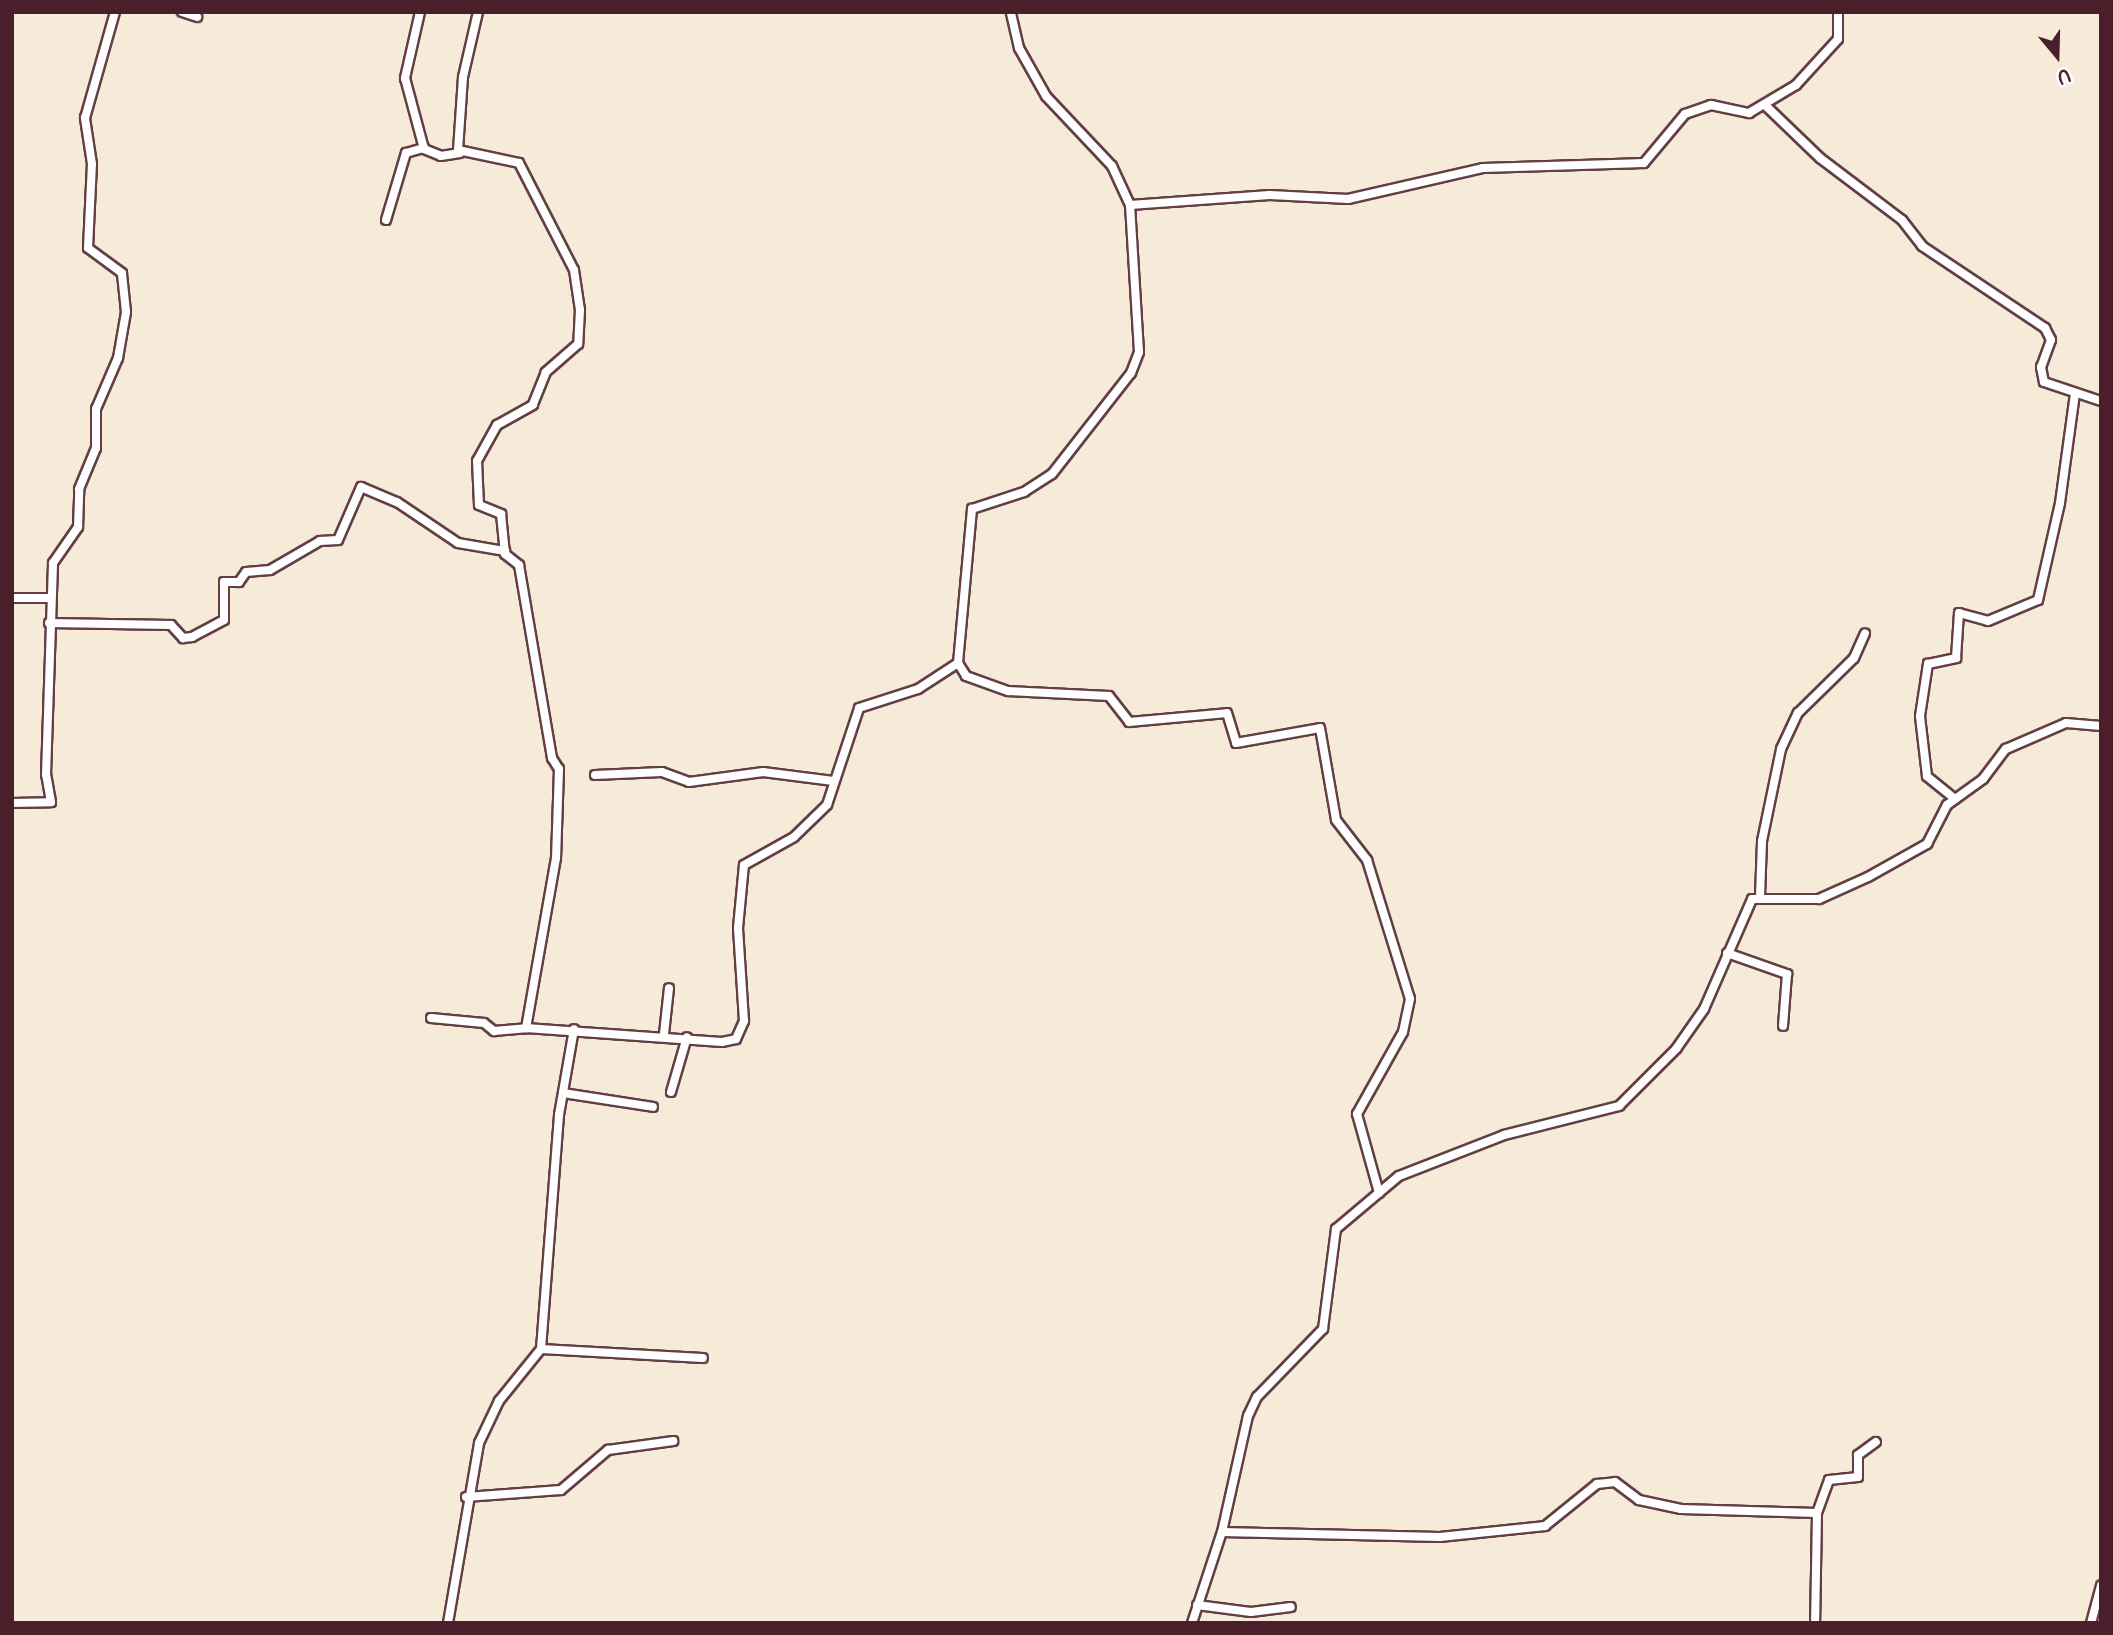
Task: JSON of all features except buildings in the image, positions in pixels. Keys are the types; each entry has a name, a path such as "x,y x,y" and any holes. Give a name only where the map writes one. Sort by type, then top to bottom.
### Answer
{"street":[{"path":"12,803 51,802 49,623 56,552 78,527 79,489 96,448 96,409 118,358 126,312 122,273 88,248 92,164 85,118 115,12"},
{"path":"182,12 197,17"},
{"path":"420,12 404,73 424,148"},
{"path":"460,153 463,77 478,12"},
{"path":"1012,12 1034,77 1112,166 1130,205 1140,337 1131,373 1052,474 1024,492 972,509 958,663 966,676 1008,691 1109,696 1129,722 1227,712 1236,743 1320,728 1336,820 1367,860 1410,999 1403,1032 1357,1114 1379,1192"},
{"path":"1130,205 1270,195 1348,200 1483,168 1578,161 1629,166 1650,160 1674,124 1700,107 1749,113 1766,106 1834,45 1838,12"},
{"path":"1766,106 1820,158 1902,220 1922,247 2045,328 2051,340 2040,375 2044,382 2101,401"},
{"path":"386,220 406,153 424,148 441,156 460,153 519,163 573,271 580,310 578,344 546,372 533,405 501,421 478,457 477,500 502,516 505,551"},
{"path":"1955,799 1927,776 1920,716 1928,664 1956,658 1959,613 1988,621 2038,600 2060,503 2075,393"},
{"path":"49,623 171,625 183,638 192,636 224,620 224,582 239,582 246,572 270,570 320,541 338,540 361,487 397,502 458,543 505,551 519,565 560,783 556,858 526,1028"},
{"path":"12,598 50,598"},
{"path":"1760,896 1762,841 1781,749 1798,713 1854,658 1865,633"},
{"path":"431,1018 484,1023 494,1031 526,1028 574,1029 664,1034 722,1042 741,1034 739,875 749,860 813,821 827,805 859,708 918,689 958,663"},
{"path":"1192,1623 1222,1532 1248,1416 1257,1396 1323,1329 1336,1229 1399,1177 1504,1135 1619,1106 1676,1049 1704,1009 1746,907 1760,896 1819,899 1868,877 1927,844 1955,799 1983,779 2006,749 2035,733 2066,723 2101,726"},
{"path":"595,775 662,772 689,782 763,772 833,781"},
{"path":"1727,953 1787,974 1783,1026"},
{"path":"664,1034 669,988"},
{"path":"448,1623 466,1497 487,1421 541,1349 563,1093 574,1029"},
{"path":"671,1092 687,1037"},
{"path":"563,1093 653,1107"},
{"path":"541,1349 702,1358"},
{"path":"466,1497 561,1490 608,1450 673,1441"},
{"path":"1815,1623 1817,1513 1829,1480 1858,1477 1858,1455 1876,1442"},
{"path":"1222,1532 1440,1537 1545,1526 1605,1482 1639,1500 1681,1509 1817,1513"},
{"path":"2091,1623 2101,1585"},
{"path":"1197,1605 1251,1612 1290,1607"}]}
